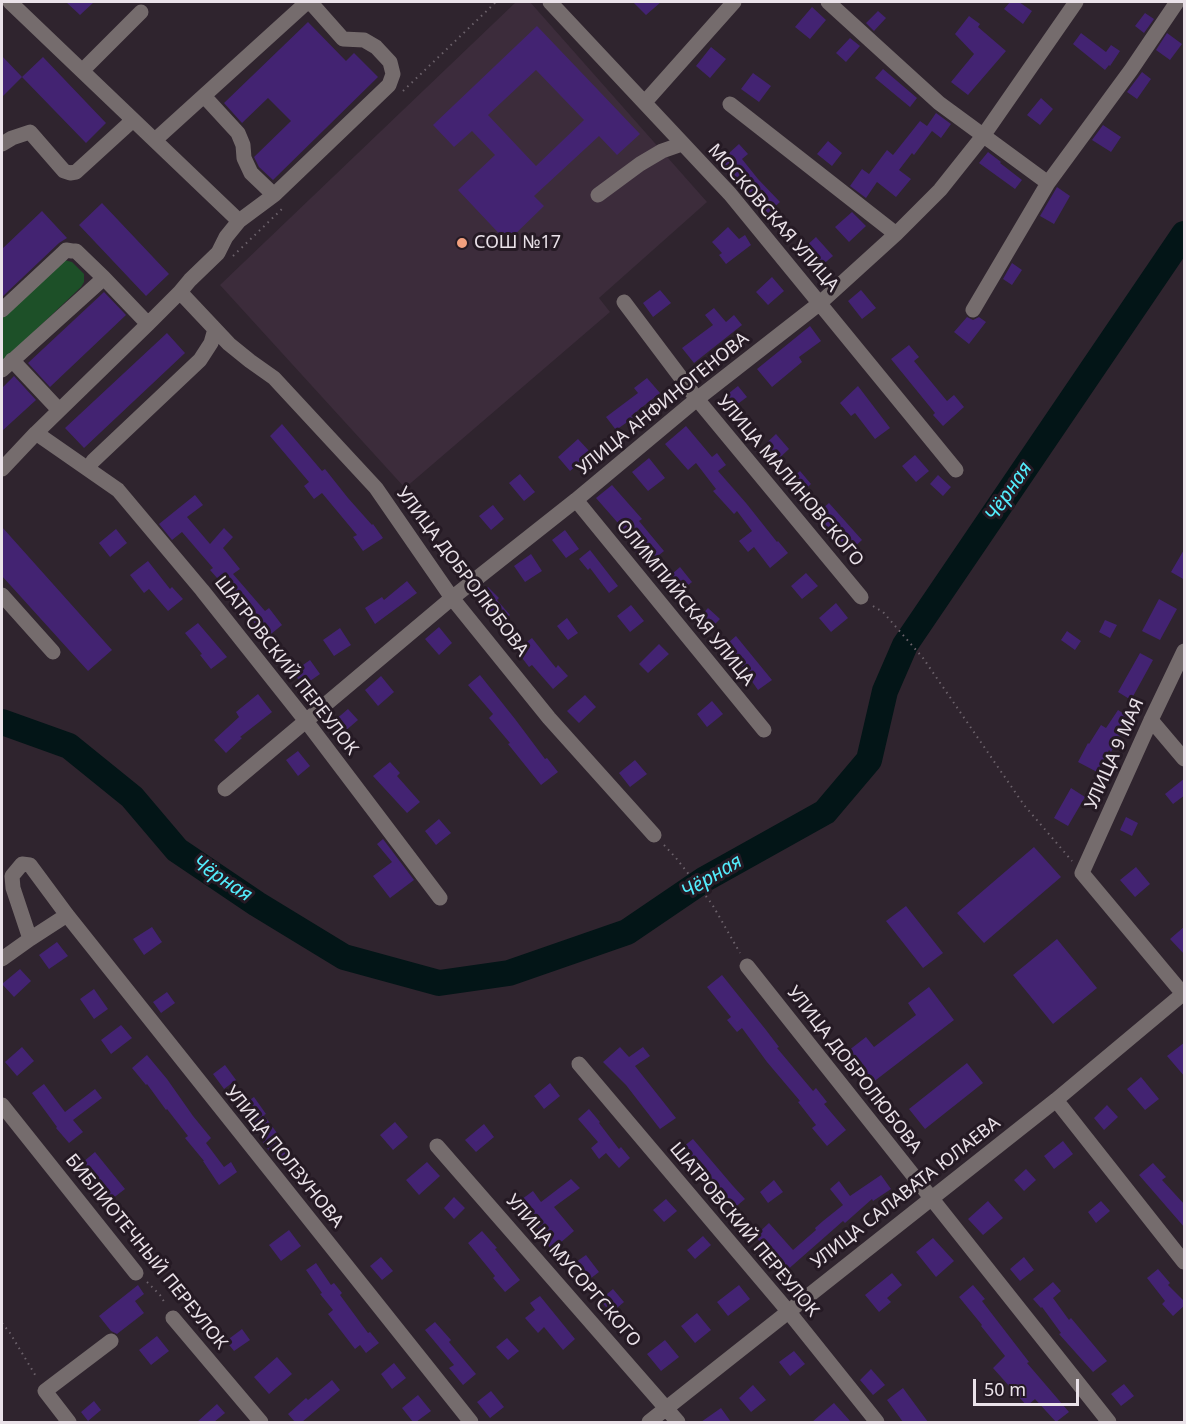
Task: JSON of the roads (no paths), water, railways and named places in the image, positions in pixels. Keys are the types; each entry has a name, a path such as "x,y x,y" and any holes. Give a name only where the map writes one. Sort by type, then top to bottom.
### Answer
{"street":[{"path":"10,2 239,221"},
{"name":"МОСКОВСКАЯ УЛИЦА","path":"550,2 730,194 956,470"},
{"path":"645,102 734,2"},
{"path":"828,2 939,103 1048,183"},
{"name":"УЛИЦА АНФИНОГЕНОВА","path":"225,789 452,598 576,500 697,399 820,303 896,234 940,190 983,136 1076,2"},
{"path":"973,310 1048,183 1131,70 1177,2"},
{"path":"2,469 218,253 226,237 239,221 274,195 389,85 393,74 390,62 376,47 364,40 343,39 312,4 305,4 155,140"},
{"path":"82,70 141,12"},
{"path":"204,96 238,134 243,145 244,158 251,173 274,195"},
{"path":"730,104 896,234"},
{"path":"2,144 30,132 64,171 76,172 134,120"},
{"path":"598,195 640,164 662,151 682,144"},
{"path":"2,310 66,250 76,251 148,324"},
{"path":"59,410 7,365 104,278"},
{"name":"УЛИЦА ДОБРОЛЮБОВА","path":"180,292 229,344 274,378 376,488 452,598 549,718 654,835"},
{"name":"УЛИЦА МАЛИНОВСКОГО","path":"624,302 697,399 861,597"},
{"path":"91,465 200,360 211,343 215,329"},
{"name":"ШАТРОВСКИЙ ПЕРЕУЛОК","path":"36,433 91,465 118,490 306,721 440,898"},
{"name":"ОЛИМПИЙСКАЯ УЛИЦА","path":"576,500 764,730"},
{"path":"4,600 53,652"},
{"name":"УЛИЦА 9 МАЯ","path":"1184,994 1082,873 1151,720 1185,651"},
{"path":"1151,720 1185,759"},
{"name":"УЛИЦА ПОЛЗУНОВА","path":"30,939 13,888 12,876 22,864 30,865 67,915 471,1422"},
{"path":"2,957 67,915"},
{"name":"УЛИЦА ДОБРОЛЮБОВА","path":"747,966 1109,1422"},
{"name":"УЛИЦА САЛАВАТА ЮЛАЕВА","path":"649,1422 1056,1100 1184,994"},
{"name":"ШАТРОВСКИЙ ПЕРЕУЛОК","path":"579,1064 788,1311 877,1422"},
{"path":"1056,1100 1185,1262"},
{"name":"БИБЛИОТЕЧНЫЙ ПЕРЕУЛОК","path":"2,1105 136,1274"},
{"name":"УЛИЦА МУСОРГСКОГО","path":"437,1146 678,1422"},
{"name":"БИБЛИОТЕЧНЫЙ ПЕРЕУЛОК","path":"173,1318 261,1422"},
{"path":"69,1422 45,1391 111,1341"}],"waterway":[{"name":"Чёрная","path":"2,722 69,746 132,797 177,850 257,904 344,957 439,983 509,973 627,932 705,879 825,812 869,760 885,691 905,645 1184,234"}],"place":[{"name":"СОШ №17","path":"462,243"}]}
